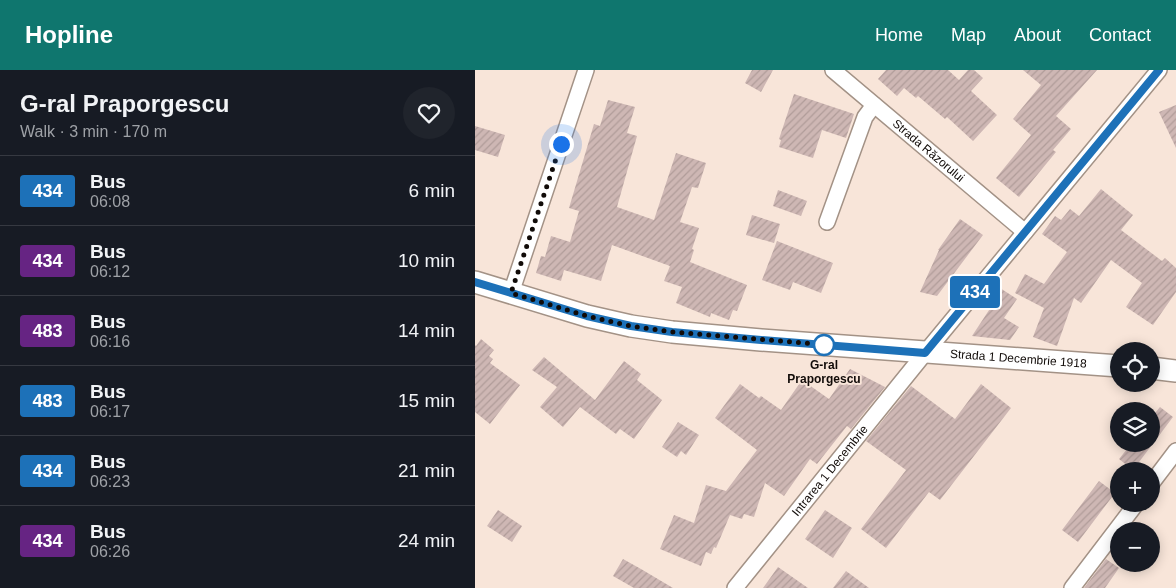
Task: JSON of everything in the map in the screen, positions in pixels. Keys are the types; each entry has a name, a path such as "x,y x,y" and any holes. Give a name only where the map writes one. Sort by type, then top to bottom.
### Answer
{"main road":[{"name":"Strada 1 Decembrie 1918","path":"475,282 587,316 656,330 925,353 1110,365"},
{"path":"1160,369 1176,371"}],"street":[{"path":"511,293 586,70"},
{"name":"Strada Răzorului","path":"833,70 1025,232"},
{"name":"Intrarea 1 Decembrie","path":"735,588 925,353 1159,70"},
{"path":"827,222 865,117 875,105"},
{"path":"1160,472 1176,451"},
{"path":"1072,588 1130,512"}],"building":[{"path":"752,70 773,70 761,92 745,83"},
{"path":"886,70 948,70 959,80 968,70 974,70 983,78 971,91 997,115 973,141 947,117 945,119 918,96 916,98 904,88 897,96 878,79"},
{"path":"1023,70 1097,70 1056,116 1071,129 1053,150 1056,152 1019,197 996,178 1031,135 1013,119 1041,85"},
{"path":"794,94 854,114 846,138 822,130 813,158 779,147 781,140 779,139"},
{"path":"608,100 635,107 627,133 637,136 617,207 654,220 676,153 706,163 698,188 692,187 680,222 699,228 690,262 747,285 737,311 733,310 729,320 711,313 710,317 676,303 682,287 664,281 670,266 612,245 601,281 564,270 561,281 536,273 541,256 545,257 551,236 570,242 579,211 569,208 594,124 600,126"},
{"path":"1176,105 1176,148 1159,112"},
{"path":"475,126 505,135 498,157 475,150"},
{"path":"1101,189 1133,215 1121,230 1162,261 1165,258 1176,268 1176,292 1153,325 1126,307 1142,283 1111,260 1081,303 1074,298 1057,346 1033,337 1044,308 1015,293 1025,274 1044,284 1067,252 1042,234 1055,216 1061,220 1070,209 1079,216"},
{"path":"778,190 807,201 801,216 773,206"},
{"path":"752,215 780,224 774,243 746,235"},
{"path":"960,219 983,235 937,296 920,292 938,250"},
{"path":"777,241 833,263 821,293 793,282 790,290 762,280"},
{"path":"1000,288 1017,299 1004,318 1019,327 1010,340 972,336 993,304 990,302"},
{"path":"481,339 494,350 489,356 493,359 490,363 520,385 490,424 475,412 475,345"},
{"path":"544,357 595,400 624,361 641,374 637,380 662,400 634,439 620,429 616,434 580,407 563,427 540,407 557,387 532,370"},
{"path":"850,369 885,387 851,429 847,426 817,464 810,459 784,496 765,483 754,517 744,514 742,519 730,515 716,548 714,547 711,554 706,552 701,566 660,549 674,515 694,523 706,485 726,491 757,450 715,418 740,384 759,398 761,396 781,410 802,380 829,399"},
{"path":"981,384 1011,408 940,500 929,492 886,548 861,529 906,470 866,441 911,386 955,419"},
{"path":"1160,407 1173,417 1160,434"},
{"path":"678,422 699,435 686,455 681,451 677,457 662,447"},
{"path":"1125,452 1147,452 1139,462 1123,462 1119,459"},
{"path":"1099,481 1110,489 1110,500 1078,542 1062,530"},
{"path":"498,510 522,526 512,542 487,526"},
{"path":"825,510 852,528 833,558 805,539"},
{"path":"623,559 673,588 634,588 613,576"},
{"path":"1106,559 1110,562 1110,572 1116,572 1105,588 1084,588"},
{"path":"778,567 808,588 763,588"},
{"path":"846,571 869,588 833,588"}],"bus line":[{"name":"434","path":"475,282 587,316 631,326 672,332 925,353 1159,70"}],"place":[{"name":"G-ral Praporgescu","path":"824,345"}],"route":[{"path":"561,144 511,293 587,316 631,326 672,332 827,345 824,345"}]}
